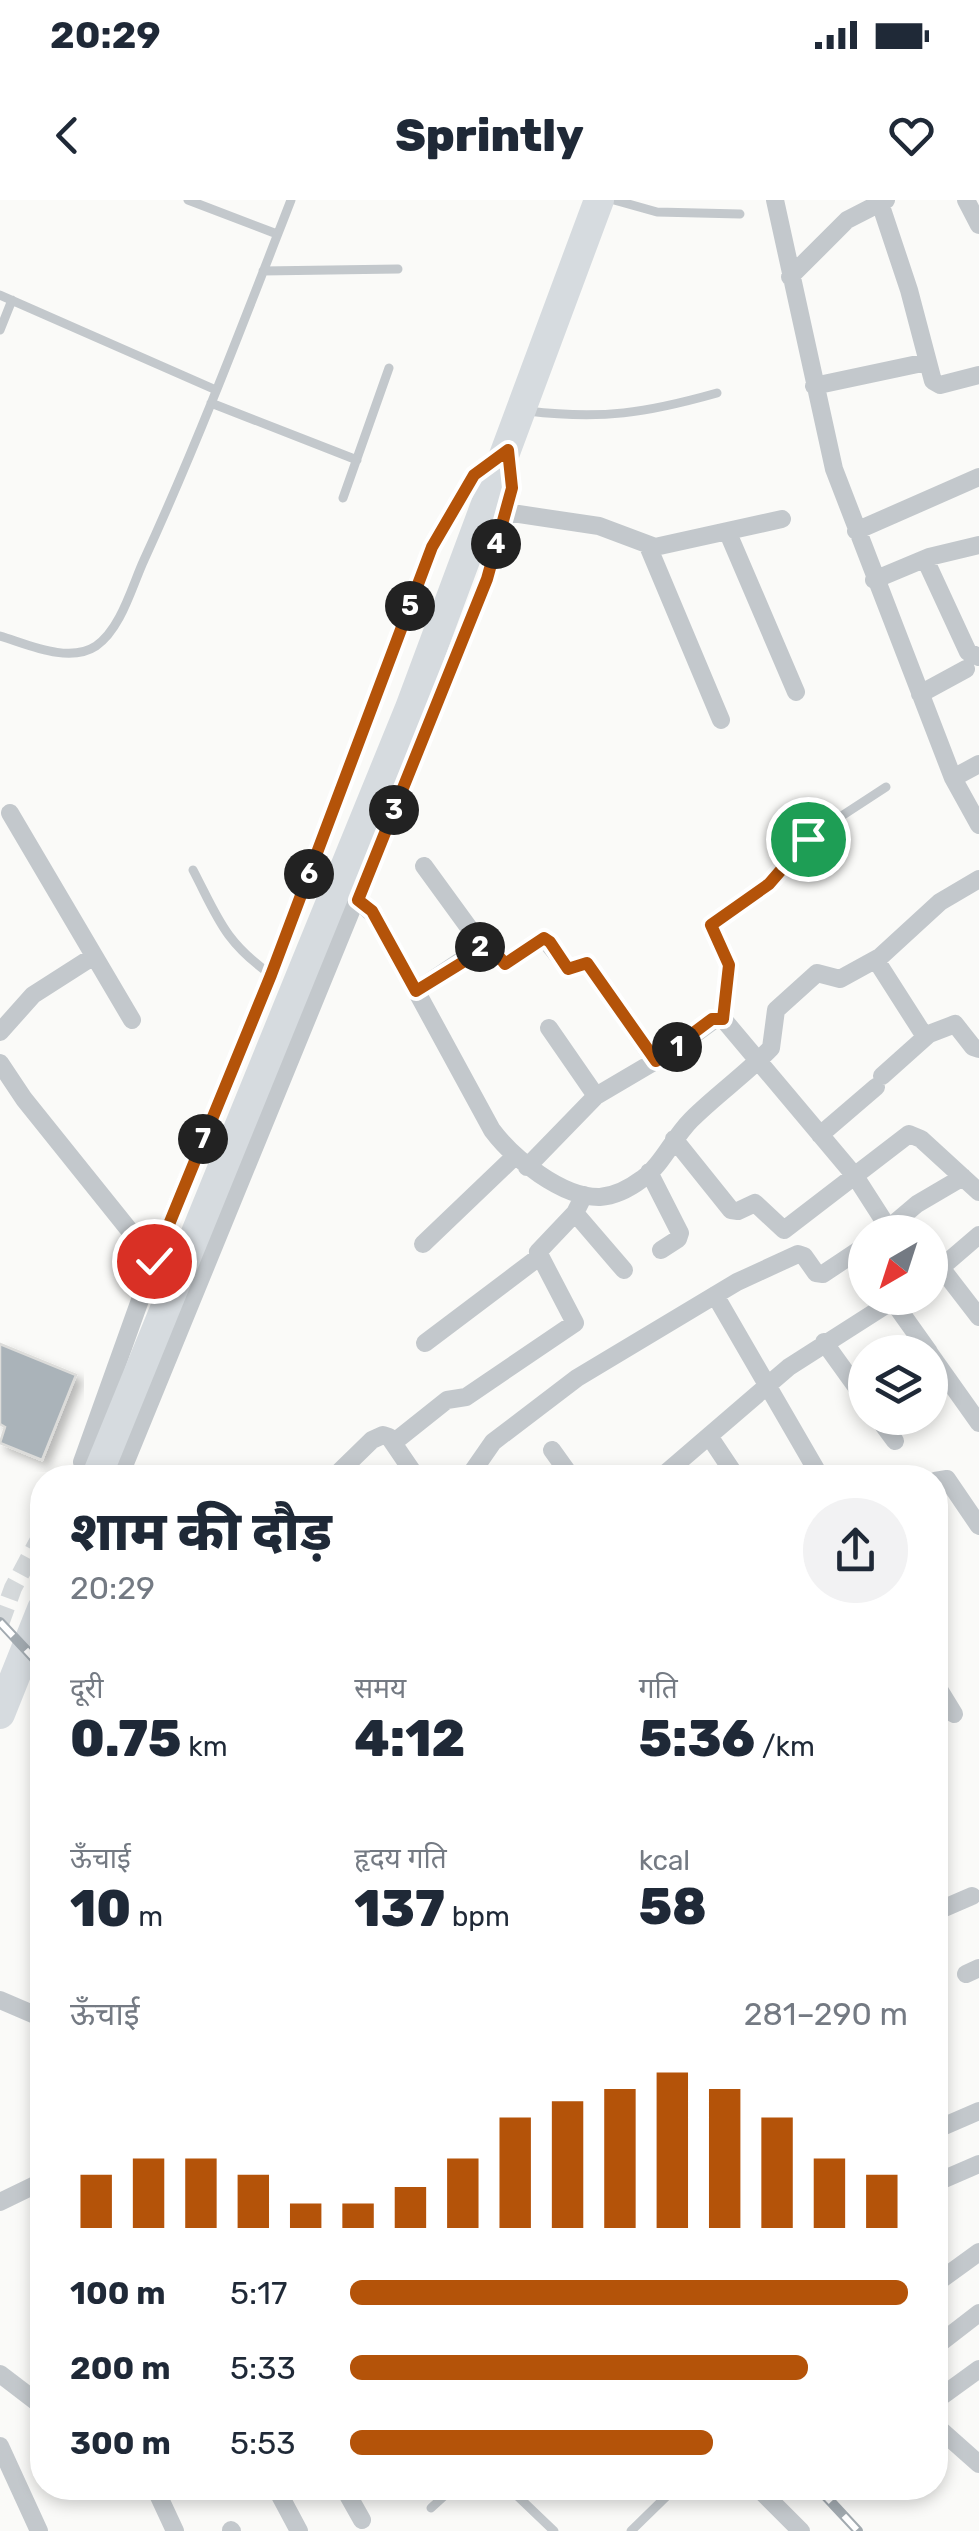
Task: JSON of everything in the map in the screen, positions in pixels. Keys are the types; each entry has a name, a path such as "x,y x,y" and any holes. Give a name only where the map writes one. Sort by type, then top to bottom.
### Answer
{"highway":[{"path":"91,1465 309,960 410,708 598,200"},
{"path":"0,1714 30,1639"}],"street":[{"path":"966,200 979,225"},
{"path":"778,202 790,277 830,458 953,778 979,825"},
{"path":"790,277 847,220 883,202 932,381 940,386 979,375"},
{"path":"814,386 926,362"},
{"path":"124,1465 487,579 512,488 508,450"},
{"path":"91,1465 154,1261 271,975 432,547 474,475 508,450"},
{"path":"856,531 979,477"},
{"path":"504,512 600,526 648,546 782,519"},
{"path":"728,532 796,692"},
{"path":"874,580 979,544"},
{"path":"648,546 721,720"},
{"path":"920,694 972,663 926,559"},
{"path":"953,778 979,764"},
{"path":"10,813 132,1020"},
{"path":"424,866 480,946 492,948 505,964 544,938 568,969 587,963 656,1061"},
{"path":"358,900 372,911 492,1130 521,1162 584,1195 612,1196 649,1172 694,1117 758,1061 774,1043 776,1010 804,984 820,972 840,979 876,960 940,902 979,879"},
{"path":"416,991 476,954 480,946"},
{"path":"0,1032 40,990 94,956"},
{"path":"876,960 922,1032 929,1034"},
{"path":"422,1244 596,1096 656,1061 712,1019 723,1019 855,1176 878,1215"},
{"path":"820,1135 929,1034 955,1024 973,1047 979,1048"},
{"path":"549,1028 596,1096"},
{"path":"0,1062 24,1099 154,1261"},
{"path":"674,1139 731,1210 756,1203 784,1230 909,1134 921,1138 979,1192"},
{"path":"649,1172 680,1233 678,1239 661,1250"},
{"path":"905,1215 963,1178"},
{"path":"393,1443 447,1400 466,1396 576,1323 539,1257 540,1248 575,1213 584,1195"},
{"path":"575,1213 624,1270"},
{"path":"948,1262 979,1235"},
{"path":"477,1465 493,1442 577,1378 715,1295 798,1254 816,1273 824,1274 848,1258"},
{"path":"425,1343 539,1257"},
{"path":"948,1286 979,1318"},
{"path":"715,1295 813,1465"},
{"path":"675,1465 767,1386 824,1342 868,1315"},
{"path":"824,1342 848,1375"},
{"path":"948,1379 979,1423"},
{"path":"347,1465 378,1435 389,1437 408,1465"},
{"path":"891,1435 895,1441"},
{"path":"709,1436 728,1465"},
{"path":"552,1450 563,1465"},
{"path":"948,1481 979,1526"},
{"path":"948,1704 954,1714"},
{"path":"948,1906 972,1896"},
{"path":"0,2000 30,2013"},
{"path":"948,2124 979,2111"},
{"path":"948,2177 979,2164"},
{"path":"0,2202 30,2187"},
{"path":"948,2275 979,2252"},
{"path":"948,2337 979,2313"},
{"path":"948,2392 979,2369"},
{"path":"0,2374 30,2397"},
{"path":"948,2437 979,2464"},
{"path":"0,2446 39,2531"},
{"path":"160,2500 175,2531"},
{"path":"282,2500 299,2531"},
{"path":"351,2500 362,2520"},
{"path":"770,2500 800,2531"}],"lane":[{"path":"188,200 278,234"},
{"path":"0,636 52,652 73,652 95,646 114,625 178,486 291,200"},
{"path":"614,200 657,212 740,214"},
{"path":"263,270 398,269"},
{"path":"0,295 216,390"},
{"path":"0,330 12,300"},
{"path":"343,498 389,368"},
{"path":"522,411 609,417 717,393"},
{"path":"212,402 357,460"},
{"path":"723,1019 729,965 711,925 769,884 814,834 886,787"},
{"path":"193,870 228,938 240,953 271,975"},
{"path":"431,2508 440,2500"},
{"path":"522,2500 554,2531"},
{"path":"630,2531 663,2500"}],"building":[{"path":"0,1344 76,1375 42,1460 0,1443 5,1427 0,1424"}],"tunnel":[{"path":"0,1624 30,1556"}],"railway":[{"path":"0,1622 30,1654"},
{"path":"829,2500 858,2531"}],"route":[{"path":"154,1261 271,975 432,547 474,475 508,450 512,488 487,579 358,900 372,911 416,991 476,954 480,946 492,948 505,964 544,938 568,969 583,962 592,968 656,1061 712,1019 723,1019 729,965 711,925 769,884 808,839"}]}
